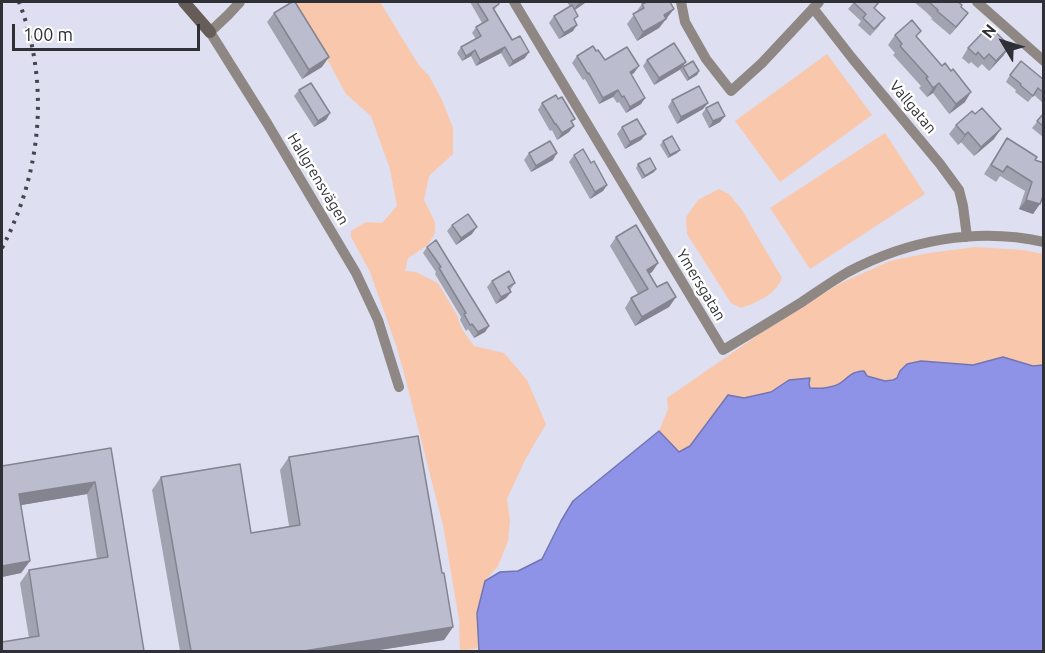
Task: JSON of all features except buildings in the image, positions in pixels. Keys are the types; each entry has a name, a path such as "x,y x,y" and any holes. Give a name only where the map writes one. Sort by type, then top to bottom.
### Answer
{"street":[{"name":"Hallgrensvägen","path":"184,2 210,32 356,273 378,320 399,387"},
{"path":"210,32 240,2"},
{"name":"Ymersgatan","path":"514,2 723,350 848,272 925,242 968,237"},
{"path":"681,2 685,22 706,59 731,91 762,63 816,5"},
{"path":"977,2 1044,61"},
{"name":"Vallgatan","path":"816,5 852,58 959,190 968,237"},
{"path":"968,237 993,236 1044,242"}],"shaded area":[{"path":"293,2 380,2 418,64 429,76 453,128 453,154 429,176 424,200 435,222 435,233 428,245 408,258 405,271 416,272 438,283 474,346 504,353 527,380 546,424 525,460 507,499 510,521 508,541 498,566 485,581 477,613 479,648 460,651 459,620 443,525 405,377 370,272 351,237 351,231 366,222 382,223 397,206 390,169 371,116 346,94"},
{"path":"827,54 872,115 780,182 735,121"},
{"path":"885,133 925,194 810,269 770,208"},
{"path":"719,189 729,194 742,210 782,278 770,293 741,308 731,303 687,234 686,217 698,200"},
{"path":"975,247 1023,250 1043,254 1043,365 1033,366 1003,357 973,365 921,361 900,371 892,380 886,381 856,372 833,387 810,388 810,378 789,380 771,392 744,398 728,395 690,446 679,452 659,431 668,409 667,398 781,319 839,284 890,261"}],"water":[{"path":"1003,357 1033,366 1043,365 1043,651 479,651 477,613 485,581 500,572 518,571 542,559 573,501 659,431 679,452 690,446 728,395 744,398 771,392 789,380 810,378 810,388 827,388 840,383 854,373 864,371 867,376 885,381 893,380 907,364 921,361 973,365"}],"railway":[{"path":"2,248 26,189 37,127 38,95 35,63 29,32 19,2"}]}
